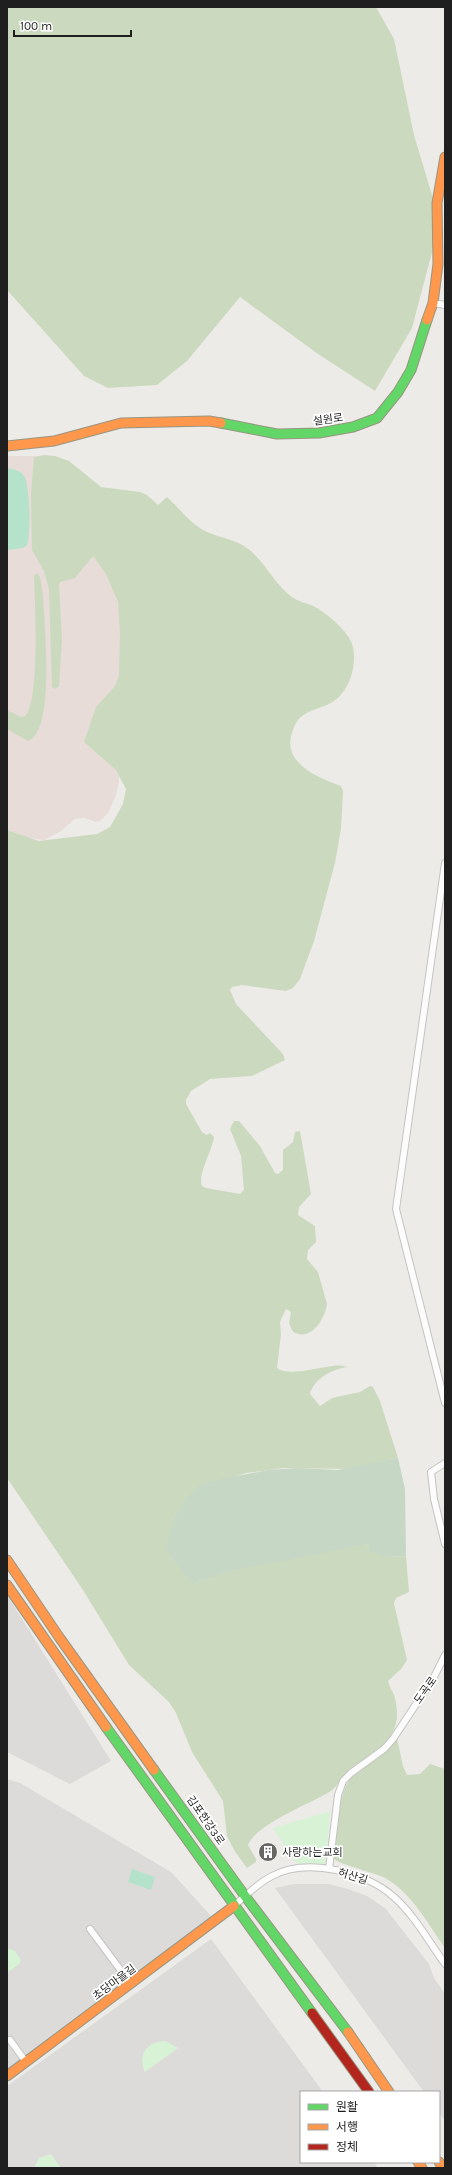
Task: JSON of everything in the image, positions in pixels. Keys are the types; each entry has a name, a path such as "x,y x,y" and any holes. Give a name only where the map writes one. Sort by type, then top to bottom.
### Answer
{"street":[{"name":"설원로","path":"7,446 54,441 120,423 209,421 277,434 319,433 353,427 377,418 398,392 411,370 433,303 438,264 437,203 445,157"},
{"path":"433,303 445,305"},
{"path":"445,863 396,1209 445,1403"},
{"path":"445,1463 431,1472 434,1499 445,1544"},
{"name":"김포한강3로","path":"7,1560 59,1636 245,1896 341,2022 388,2091"},
{"path":"7,1585 234,1906 368,2091"},
{"name":"도곡로","path":"329,1869 340,1787 347,1776 389,1744 434,1677 445,1655"},
{"name":"허산길","path":"234,1906 266,1879 279,1873 299,1869 329,1869 370,1881 391,1895 408,1912 445,1964"},
{"name":"초당마을길","path":"7,2076 234,1906"},
{"path":"90,1929 131,1984"},
{"path":"10,2040 26,2062"}],"shaded area":[{"path":"7,456 55,456 61,492 115,590 120,614 120,738 119,781 116,795 108,813 100,821 95,822 85,818 75,819 61,831 44,840 29,838 7,830"},
{"path":"7,1595 111,1761 70,1784 7,1752"},
{"path":"7,1779 20,1783 171,1872 212,1917 7,2078"},
{"path":"295,1884 328,1884 367,1896 385,1908 429,1964 434,1978 445,1994 445,2121 440,2114 440,2091 423,2091 275,1888"},
{"path":"211,1939 322,2091 300,2091 300,2163 375,2163 378,2168 7,2168 7,2086"}],"green space":[{"path":"7,7 376,7 394,39 414,135 440,222 412,328 375,391 318,354 240,297 187,361 157,385 108,388 84,376 7,290"},
{"path":"44,455 55,456 69,461 101,487 140,492 147,495 158,505 167,497 200,528 247,548 259,559 280,586 292,597 317,608 330,617 347,635 353,647 353,671 343,693 331,703 304,715 299,719 296,722 292,733 290,744 292,753 304,768 322,779 341,786 343,791 341,829 335,863 314,941 300,979 293,988 286,991 242,985 232,987 230,990 236,1004 283,1054 285,1060 252,1076 210,1079 191,1091 186,1100 186,1104 202,1132 206,1135 210,1133 214,1137 203,1169 201,1181 202,1186 206,1188 240,1194 244,1190 241,1156 230,1129 234,1121 239,1121 260,1146 275,1173 278,1174 283,1170 283,1150 293,1142 295,1132 300,1131 311,1194 299,1207 298,1215 315,1226 316,1242 308,1250 307,1259 318,1272 327,1304 326,1310 320,1322 306,1334 293,1332 289,1323 291,1312 286,1309 280,1322 281,1334 277,1368 282,1371 296,1372 335,1366 348,1367 325,1375 312,1388 310,1394 320,1406 332,1398 360,1392 370,1386 373,1387 380,1401 398,1458 348,1469 284,1468 246,1473 195,1490 174,1518 171,1557 194,1584 212,1576 238,1569 356,1545 369,1544 387,1557 406,1556 409,1592 396,1598 394,1603 407,1660 401,1669 388,1681 394,1695 397,1709 393,1731 388,1739 381,1747 351,1768 331,1791 273,1822 253,1837 248,1845 256,1859 256,1862 247,1868 234,1850 227,1836 223,1801 192,1752 176,1713 169,1702 129,1665 81,1587 7,1478 7,830 39,841 97,834 110,827 123,804 126,789 116,770 84,742 96,707 115,686 119,676 120,633 118,602 106,574 93,556 75,578 60,582 59,585 62,640 59,686 55,689 52,687 49,589 44,571 32,550 31,494 34,457"},
{"path":"7,468 14,469 24,476 28,489 29,521 27,545 23,548 7,550"},
{"path":"37,573 40,577 43,595 46,650 45,697 42,718 37,733 28,741 7,729 7,710 21,717 25,716 30,707 35,672 36,627 34,576"},
{"path":"398,1458 405,1489 406,1556 387,1557 369,1551 369,1544 234,1571 192,1584 167,1550 167,1542 174,1518 186,1499 200,1485 207,1482 268,1470 298,1468 338,1470"},
{"path":"397,1738 403,1766 407,1775 420,1774 430,1764 445,1769 445,1948 419,1910 395,1884 385,1878 343,1864 334,1859 340,1805 346,1785 351,1778 387,1750"},
{"path":"330,1811 326,1862 323,1865 298,1865 273,1828"},
{"path":"132,1869 155,1877 151,1890 128,1882"},
{"path":"7,1948 15,1951 21,1960 19,1964 7,1973"},
{"path":"165,2041 178,2048 145,2072 142,2060 145,2050 153,2044"},
{"path":"51,2154 61,2168 34,2168 39,2158"}],"traffic: fast":[{"path":"221,423 277,434 319,433 353,427 377,418 398,392 411,370 427,320"},
{"path":"106,1727 312,2013"},
{"path":"154,1770 245,1896 348,2032"}],"traffic: slow":[{"path":"427,320 433,303 438,264 437,203 445,157"},
{"path":"7,446 54,441 121,423 209,421 221,423"},
{"path":"7,1560 59,1637 154,1770"},
{"path":"7,1585 106,1727"},
{"path":"7,2076 234,1906"},
{"path":"348,2032 388,2091"},
{"path":"419,2163 422,2168"},
{"path":"440,2163 443,2168"}],"traffic: jam":[{"path":"312,2013 368,2091"}],"place":[{"name":"사랑하는교회","path":"268,1852"}]}
